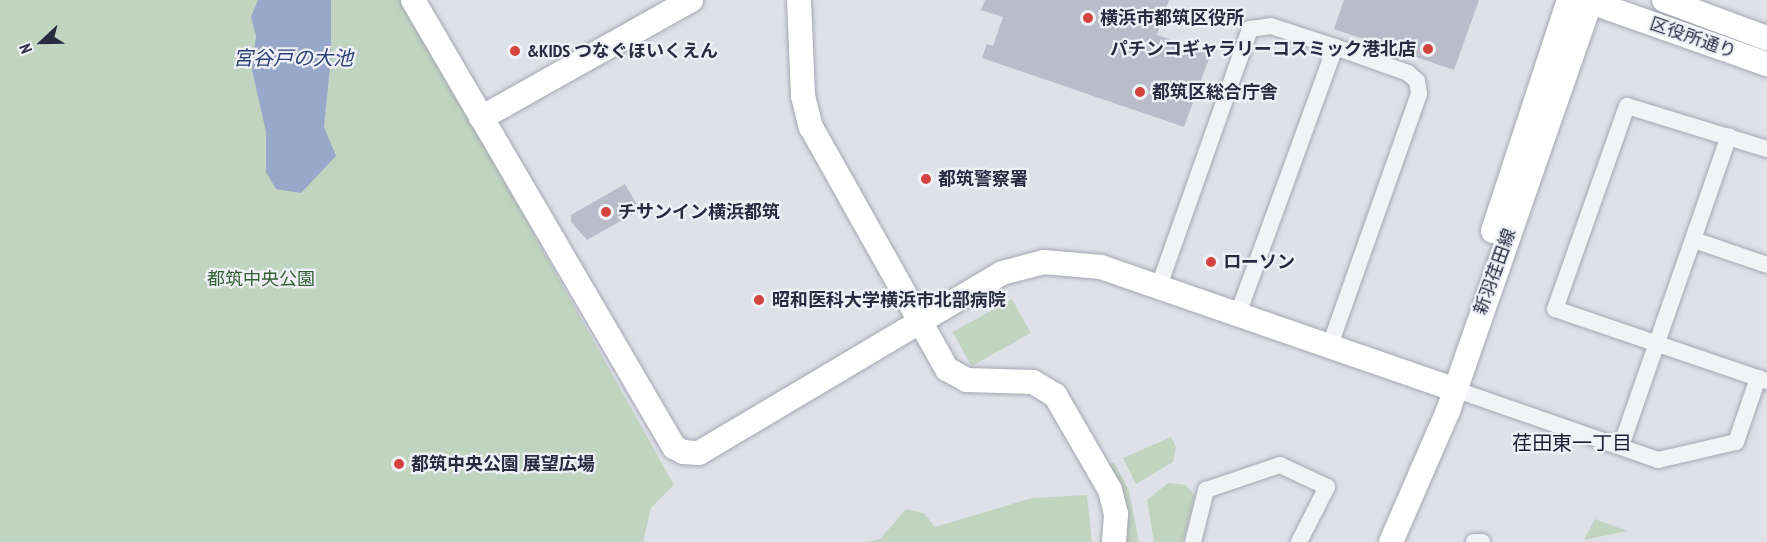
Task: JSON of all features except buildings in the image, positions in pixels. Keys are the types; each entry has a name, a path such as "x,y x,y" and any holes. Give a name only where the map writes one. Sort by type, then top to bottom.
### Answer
{"street":[{"path":"412,0 674,447 683,452 699,453 919,320 1002,273 1029,263 1088,263 1658,460 1736,442 1762,380 1555,309 1627,106 1767,149"},
{"path":"481,118 691,0"},
{"path":"799,0 803,96 811,127 947,369 960,378 1033,382 1055,395 1110,490 1116,514 1114,542"},
{"name":"区役所通り","path":"1584,0 1767,64"},
{"name":"新羽荏田線","path":"1391,542 1584,0"},
{"name":"区役所通り","path":"1664,0 1767,38"},
{"path":"1159,286 1250,30 1271,26 1335,47 1408,73 1417,81 1419,94 1330,346"},
{"path":"1238,314 1335,47"},
{"path":"1622,446 1728,136"},
{"path":"1694,240 1767,265"},
{"name":"新羽荏田線","path":"1376,542 1448,387"},
{"path":"1193,542 1206,490 1280,465 1326,487 1299,542"},
{"path":"1474,542 1482,542"}],"green space":[{"name":"都筑中央公園","path":"0,0 404,0 414,27 434,55 674,485 651,508 643,542 0,542"},
{"path":"1012,299 1031,333 971,366 953,332"},
{"path":"1171,437 1176,447 1173,462 1136,484 1123,458"},
{"path":"1114,462 1129,491 1139,542 1120,542 1107,466"},
{"path":"1168,483 1186,485 1195,496 1183,542 1154,542 1147,500"},
{"path":"1087,495 1092,542 866,542 880,539 906,509 924,513 935,527 1032,498"},
{"path":"1595,519 1627,531 1584,540"}],"water":[{"name":"宮谷戸の大池","path":"258,0 331,0 331,57 324,127 336,156 301,193 276,189 266,172 266,132 252,70 256,36 251,17"}],"place":[{"name":"横浜市都筑区役所","path":"1088,18"},
{"name":"パチンコギャラリーコスミック港北店","path":"1428,49"},
{"name":"&KIDS つなぐほいくえん","path":"515,51"},
{"name":"都筑区総合庁舎","path":"1140,92"},
{"name":"都筑警察署","path":"926,179"},
{"name":"チサンイン横浜都筑","path":"606,212"},
{"name":"ローソン","path":"1211,262"},
{"name":"昭和医科大学横浜市北部病院","path":"759,300"},
{"name":"都筑中央公園 展望広場","path":"399,464"}],"district":[{"name":"荏田東一丁目","path":"1572,443"}]}
